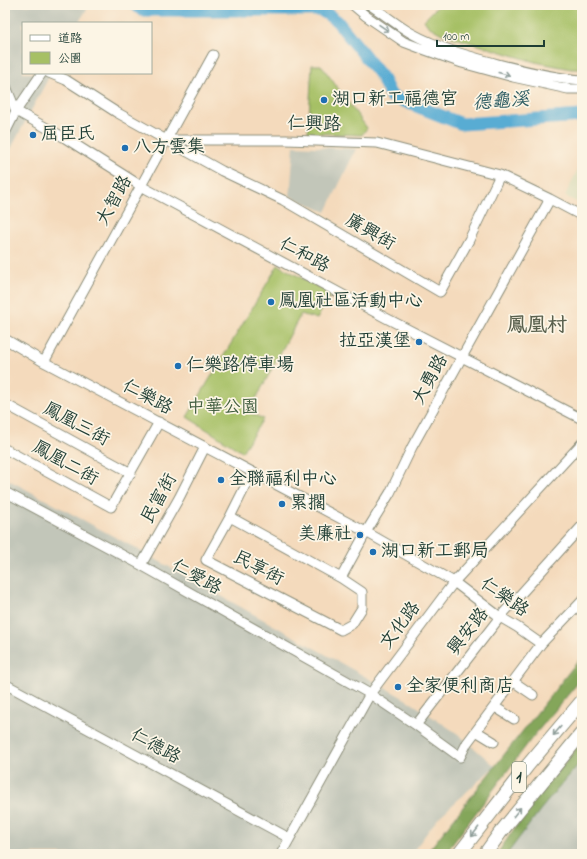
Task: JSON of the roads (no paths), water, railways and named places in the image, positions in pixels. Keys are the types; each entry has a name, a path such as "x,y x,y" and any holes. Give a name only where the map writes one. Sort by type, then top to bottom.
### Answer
{"highway":[{"name":"1","path":"459,854 528,765 582,702"},
{"name":"1","path":"485,854 500,833 582,733"}],"street":[{"path":"353,5 366,16 404,42 420,48 462,63 513,77 568,89 582,89"},
{"path":"370,5 410,32 441,46 517,69 564,79 582,80"},
{"name":"大智路","path":"44,362 213,55"},
{"path":"5,133 16,111 41,74"},
{"name":"仁興路","path":"52,74 66,80 116,112 167,140 377,143 500,175 582,216"},
{"path":"5,84 16,111"},
{"name":"仁和路","path":"16,111 65,138 141,186 386,318 582,419"},
{"name":"廣興街","path":"167,140 222,171 283,200 440,292 469,240 500,175"},
{"name":"大勇路","path":"341,578 366,532 390,493 412,447 550,199"},
{"name":"仁樂路","path":"5,339 44,362 366,532 454,582 500,617 541,644"},
{"name":"鳳凰三街","path":"5,404 131,473"},
{"path":"131,473 159,422"},
{"name":"文化路","path":"281,854 370,694 454,582 582,443"},
{"name":"民富街","path":"141,565 179,498 205,447"},
{"name":"鳳凰二街","path":"5,449 110,507 131,473"},
{"name":"民享街","path":"252,473 206,560 341,630 352,624 362,608 362,592 341,578"},
{"name":"仁愛路","path":"5,492 141,565 370,694 460,757 467,743 476,731"},
{"path":"230,517 341,578"},
{"name":"興安路","path":"416,725 500,617 582,526"},
{"path":"494,742 476,731 541,644 582,601"},
{"path":"514,682 533,695"},
{"name":"仁德路","path":"5,684 289,838"},
{"path":"495,707 514,719"}],"waterway":[{"name":"德龜溪","path":"136,5 142,10 321,10 337,21 381,76 391,96 462,124 582,116"}],"place":[{"name":"湖口新工福德宮","path":"324,100"},
{"name":"屈臣氏","path":"33,135"},
{"name":"八方雲集","path":"125,148"},
{"name":"鳳凰社區活動中心","path":"271,302"},
{"name":"拉亞漢堡","path":"419,342"},
{"name":"仁樂路停車場","path":"178,366"},
{"name":"全聯福利中心","path":"221,480"},
{"name":"累擱","path":"282,504"},
{"name":"美廉社","path":"360,535"},
{"name":"湖口新工郵局","path":"373,552"},
{"name":"全家便利商店","path":"398,687"}],"district":[{"name":"鳳凰村","path":"537,326"}],"park label":[{"name":"中華公園","path":"223,408"}]}
